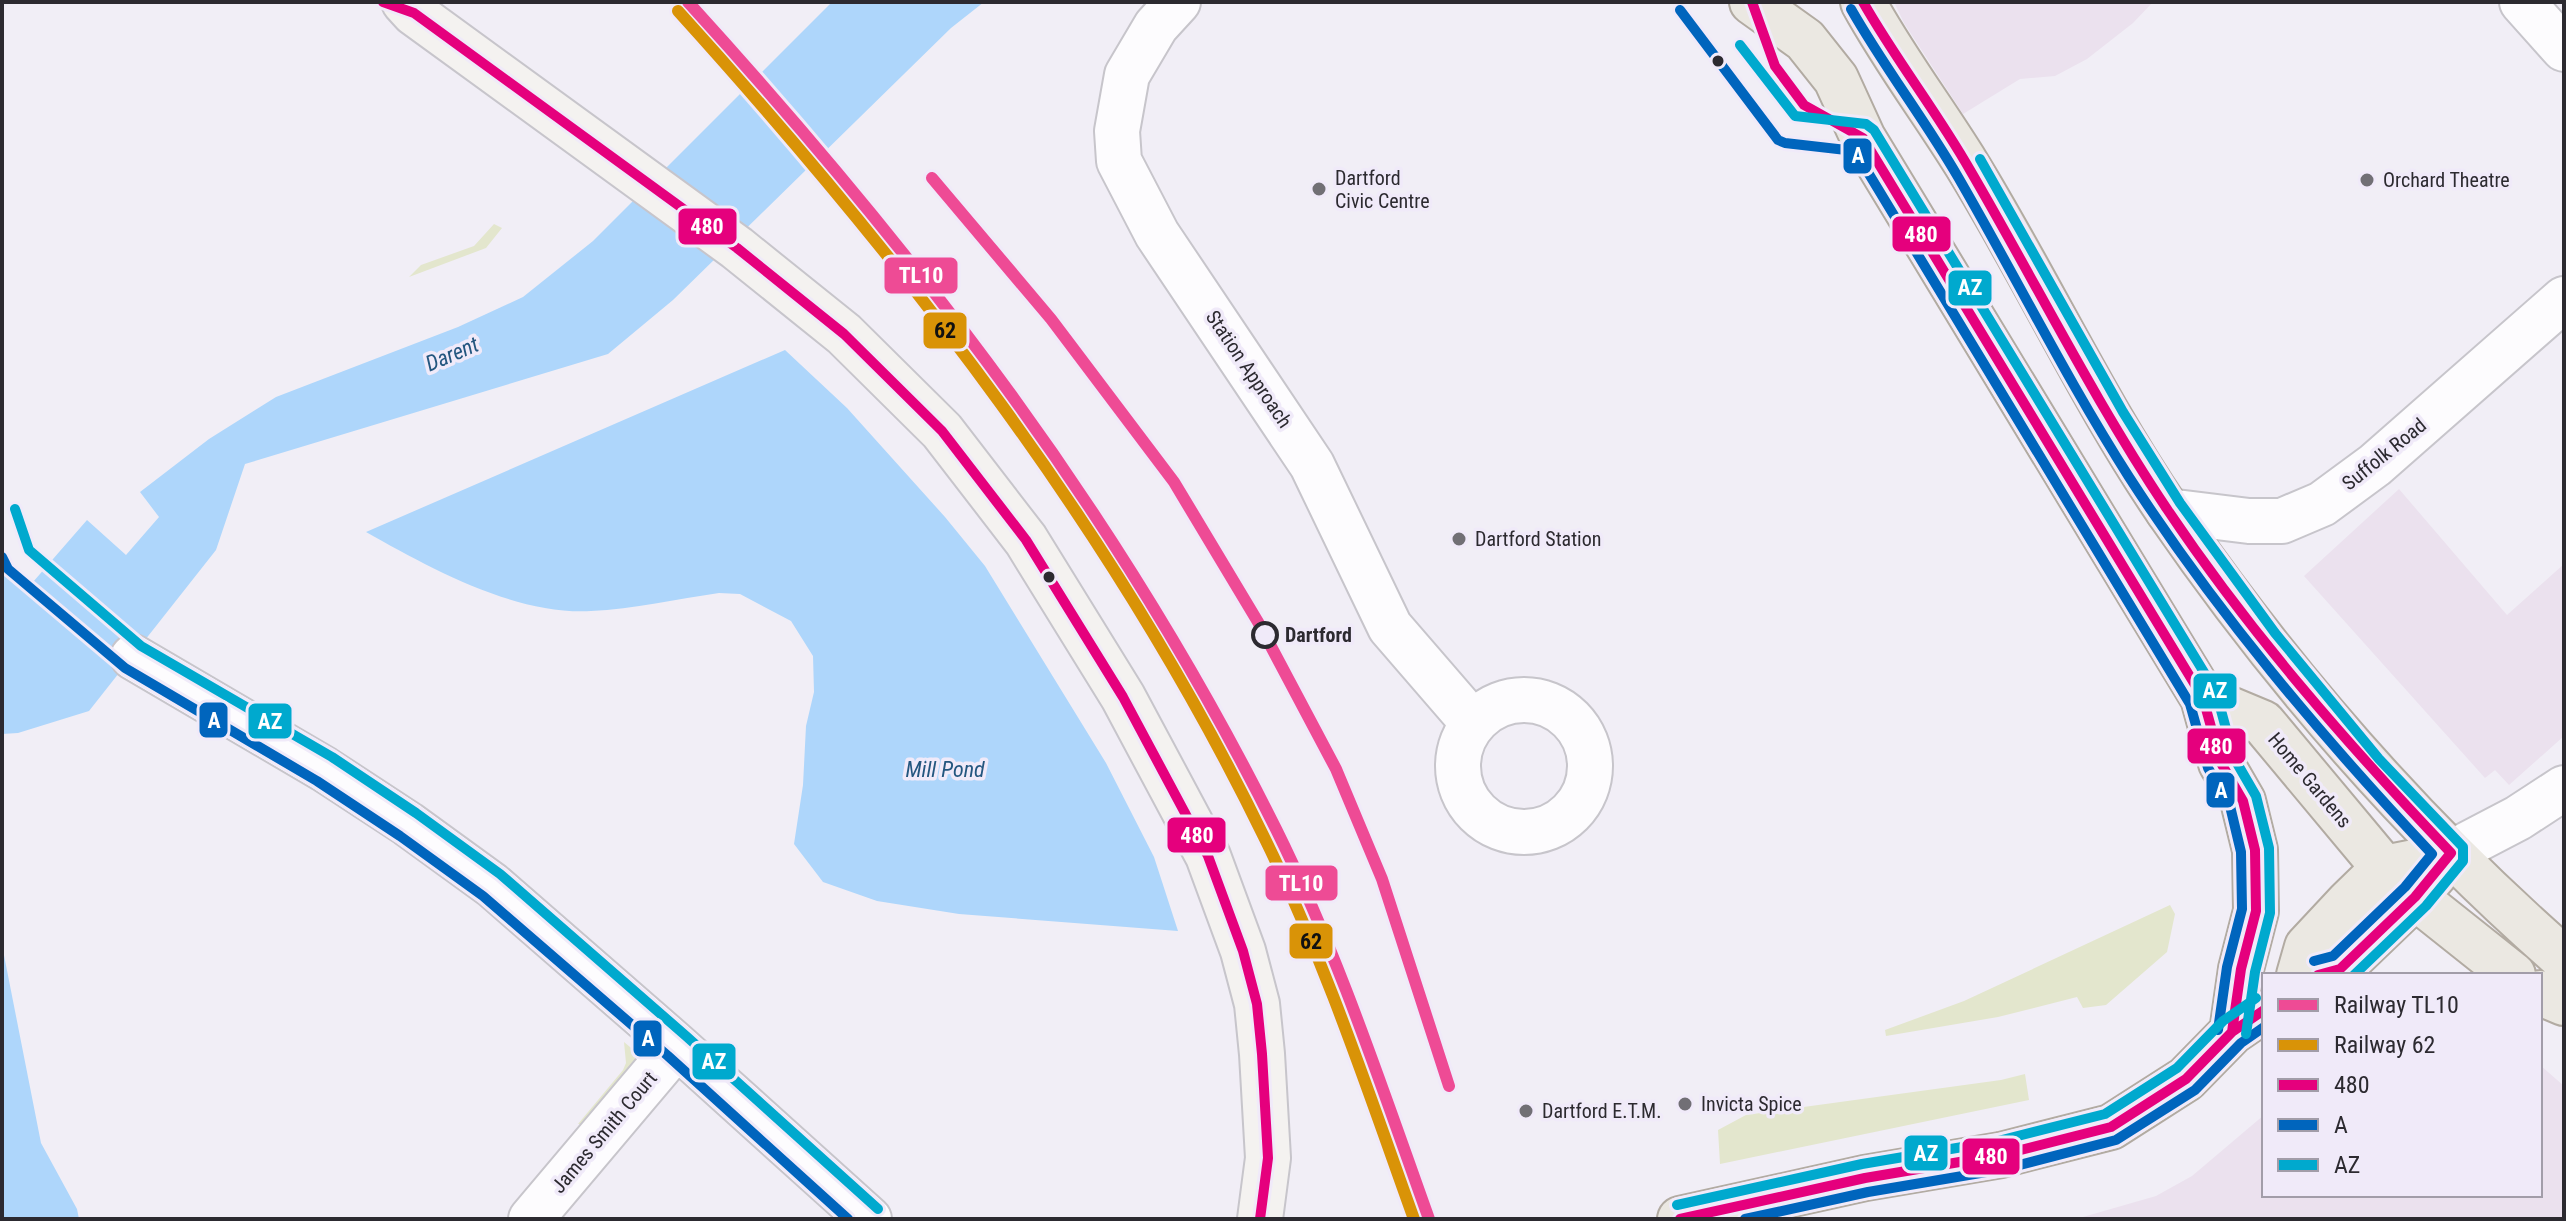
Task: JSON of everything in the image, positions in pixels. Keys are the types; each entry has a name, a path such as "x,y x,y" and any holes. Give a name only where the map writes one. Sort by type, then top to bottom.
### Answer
{"main road":[{"path":"1680,1219 1865,1178 2001,1155 2111,1127 2186,1079 2248,1021 2241,969 2256,911 2255,850 2243,801 2221,763 2203,698 1863,138 1836,79 1805,40 1752,2"},
{"path":"1863,2 1968,166 2111,419 2168,511 2264,642 2369,768 2451,853 2564,959"},
{"name":"Home Gardens","path":"2203,698 2263,723 2400,883 2502,966"},
{"path":"2300,973 2307,947 2400,883 2451,853"},
{"path":"2325,973 2340,969 2400,883"},
{"path":"2542,994 2564,1003"}],"street":[{"name":"Station Approach","path":"1178,2 1156,26 1127,75 1117,131 1119,161 1157,234 1312,465 1390,627 1473,723"},
{"path":"2522,2 2564,49"},
{"path":"400,6 596,148 650,183 844,334 942,431 1026,540 1130,711 1208,856 1243,951 1257,1004 1268,1158 1260,1219"},
{"name":"Suffolk Road","path":"2168,511 2249,521 2282,521 2322,504 2375,465 2564,299"},
{"path":"133,657 324,769 408,824 492,885 869,1219"},
{"path":"2451,853 2518,818 2564,788"},
{"name":"James Smith Court","path":"531,1219 677,1046"}],"shaded area":[{"path":"1894,2 2153,2 2133,23 2087,59 2055,76 2020,79 1963,114 1904,23"},
{"path":"2399,489 2507,615 2564,564 2564,736 2509,785 2495,770 2485,778 2304,576"},
{"path":"2542,1067 2564,1086 2564,1219 2076,1219 2156,1196 2192,1176 2262,1117 2262,1197 2542,1197"}],"green space":[{"path":"494,224 502,228 486,248 409,277 421,265 474,246"},
{"path":"2170,905 2175,914 2167,952 2106,1005 2083,1008 2077,997 1998,1017 1886,1036 1885,1030 1964,1001"},
{"path":"624,1042 636,1052 635,1066 583,1124 578,1124 623,1070 626,1063"},
{"path":"2025,1074 2029,1100 1720,1164 1718,1130 1746,1115 2001,1080"}],"water":[{"name":"Darent","path":"832,2 984,2 951,28 673,300 608,354 245,464 216,550 89,711 18,733 2,734 2,569 26,590 87,520 126,555 159,517 140,492 209,439 276,397 458,327 523,297 593,241"},
{"name":"Mill Pond","path":"785,350 847,408 985,566 1106,763 1154,857 1178,931 959,914 877,901 823,882 794,844 803,785 806,726 814,692 813,656 791,621 740,594 719,593 591,611 532,605 445,574 366,532"},
{"path":"2,945 41,1143 77,1209 79,1219 2,1219"}],"rail line":[{"name":"TL10","path":"688,2 774,98 935,294 1083,498 1152,605 1216,715 1298,876 1358,1022 1429,1219"},
{"name":"62","path":"678,11 763,106 925,303 1074,509 1142,616 1206,726 1287,885 1345,1027 1414,1219"},
{"name":"TL10","path":"932,178 1051,319 1174,482 1258,622 1336,769 1382,879 1449,1086"}],"transit line":[{"name":"480","path":"383,2 414,13 737,248 844,334 942,431 1026,540 1123,697 1208,856 1243,951 1257,1004 1262,1054 1268,1158 1260,1219"},
{"name":"480","path":"1752,2 1775,66 1804,105 1863,138 2203,698 2221,763 2243,801 2255,850 2256,911 2241,969 2232,1032"},
{"name":"480","path":"1863,2 1957,149 2090,384 2167,509 2266,644 2375,771 2451,853 2415,897 2340,969 2325,973"},
{"name":"A","path":"1851,9 1945,156 2084,403 2163,527 2272,672 2432,854 2405,887 2333,956 2314,961"},
{"name":"A","path":"1680,10 1778,140 1855,151 2190,704 2208,768 2230,806 2241,852 2242,909 2227,967 2218,1030"},
{"name":"AZ","path":"1740,45 1795,116 1866,124 1874,130 2216,692 2234,758 2256,796 2269,848 2270,913 2255,972 2246,1034"},
{"name":"AZ","path":"1980,159 2123,412 2180,503 2275,633 2379,759 2463,847 2463,861 2426,906 2356,973"},
{"name":"AZ","path":"15,509 29,550 141,646 332,757 500,874 878,1209"},
{"name":"A","path":"2,557 8,569 125,668 317,781 483,896 668,1056 848,1219"},
{"name":"AZ","path":"1677,1205 1862,1164 1998,1141 2105,1114 2177,1068 2223,1021 2256,998"},
{"name":"480","path":"1680,1219 1865,1178 2001,1155 2111,1127 2186,1079 2232,1032 2262,1011"},
{"name":"A","path":"1745,1219 1868,1192 2004,1169 2116,1140 2195,1090 2241,1043 2262,1028"}],"place":[{"name":"Orchard Theatre","path":"2367,180"},
{"name":"Dartford Civic Centre","path":"1319,189"},
{"name":"Dartford Station","path":"1459,539"},
{"name":"Dartford","path":"1265,635"},
{"name":"Invicta Spice","path":"1685,1104"},
{"name":"Dartford E.T.M.","path":"1526,1111"}]}
